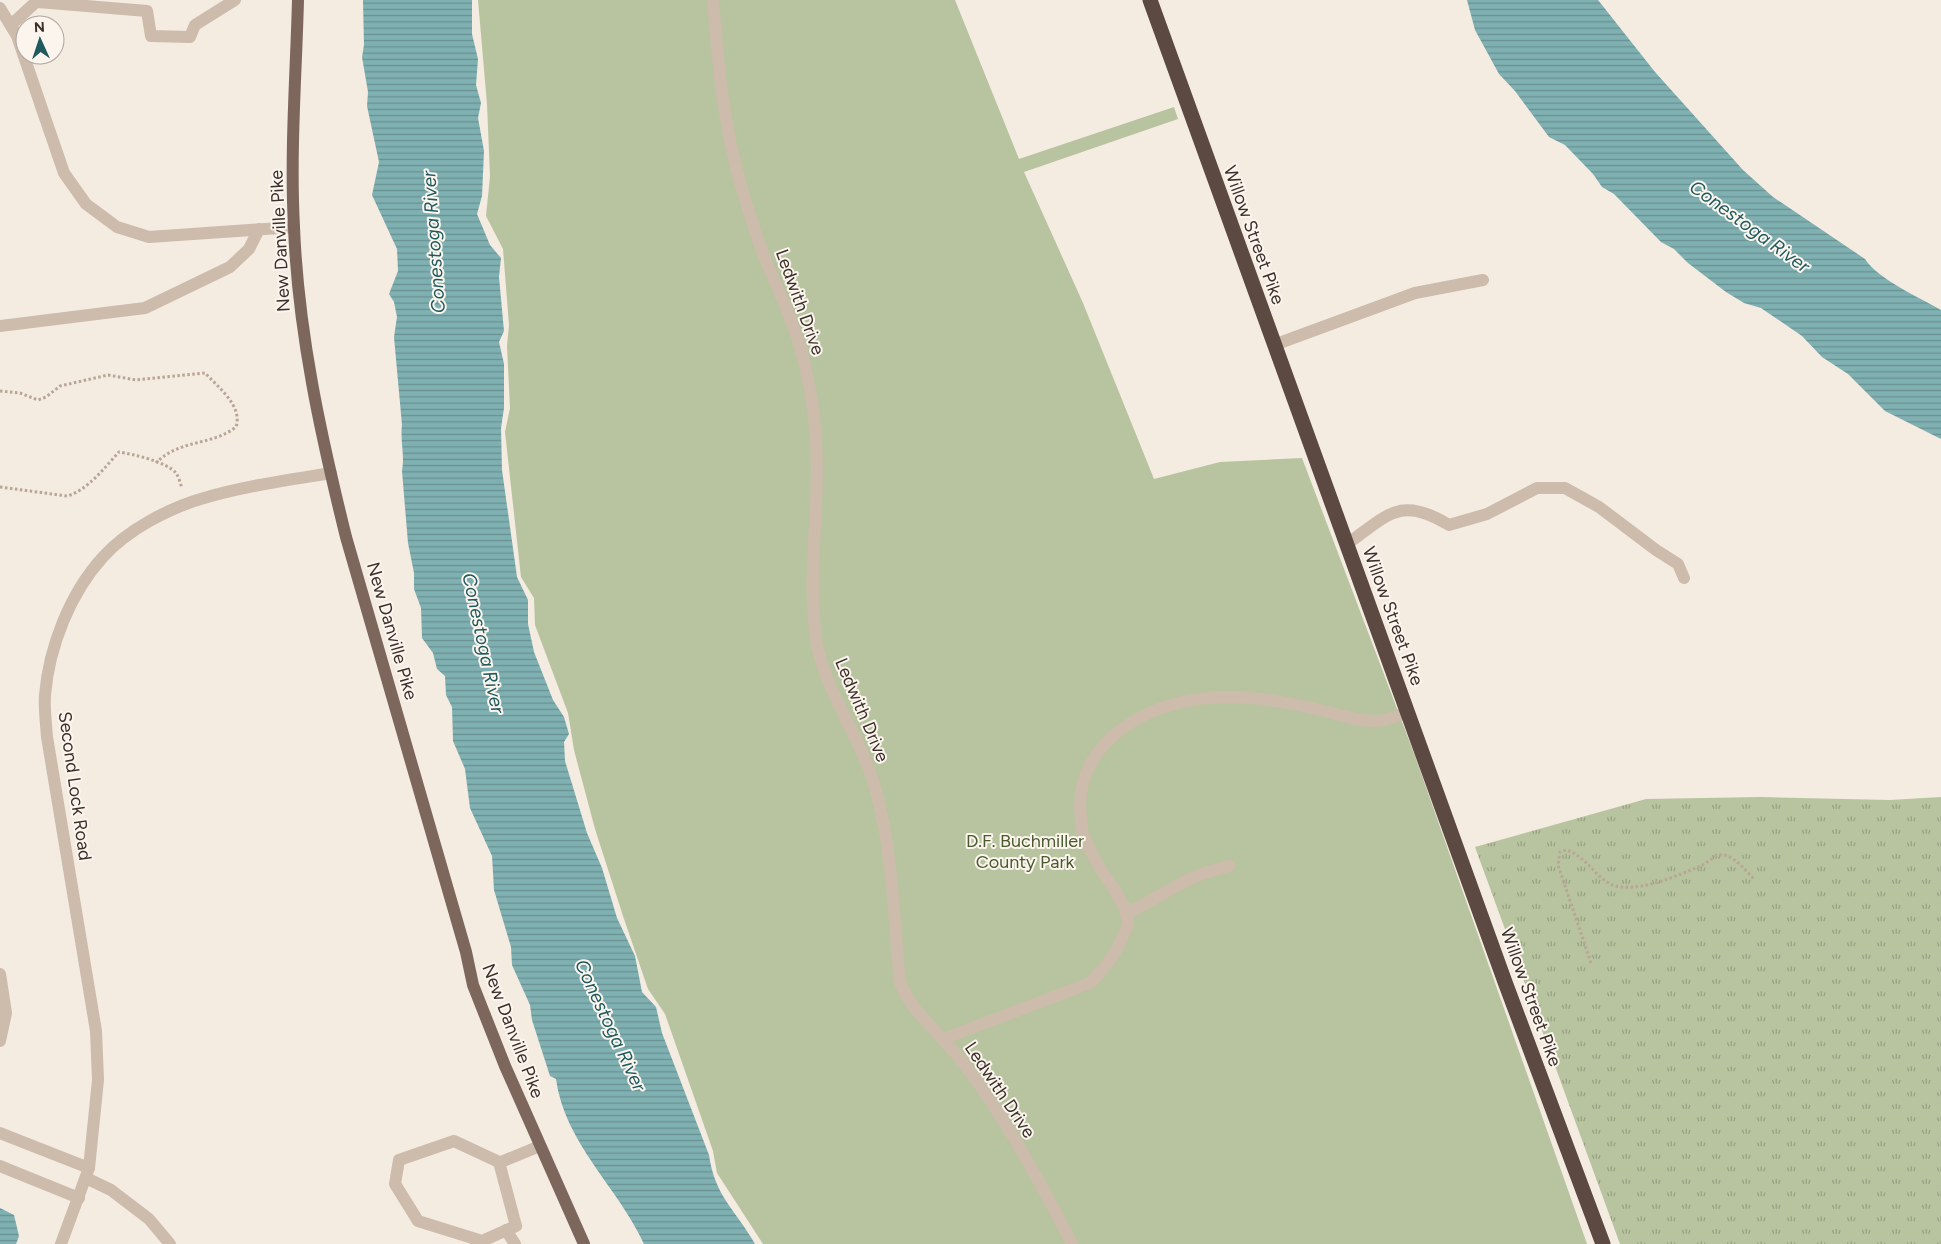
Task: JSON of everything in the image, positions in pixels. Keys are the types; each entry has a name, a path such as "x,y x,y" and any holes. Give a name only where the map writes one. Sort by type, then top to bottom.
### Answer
{"highway":[{"name":"Willow Street Pike","path":"1150,0 1274,345 1603,1244"}],"main road":[{"name":"New Danville Pike","path":"298,0 294,227 303,322 330,473 346,537 463,943 473,985 505,1066 584,1244"}],"street":[{"path":"11,25 38,1 147,11 150,36 190,37 195,25 235,0"},
{"name":"Ledwith Drive","path":"713,0 721,91 741,185 764,256 791,320 803,358 811,398 817,468 812,590 818,652 830,687 860,746 882,812 890,864 900,982 904,995 943,1039 994,1107 1072,1244"},
{"path":"0,8 17,36 64,173 86,204 117,227 149,237 294,227"},
{"path":"0,326 145,308 230,267 249,249 259,229"},
{"path":"1274,345 1415,293 1483,280"},
{"name":"Second Lock Road","path":"61,1244 87,1173 98,1080 96,1032 47,737 45,695 52,654 81,584 104,556 133,532 165,513 202,498 270,482 330,473"},
{"path":"1347,544 1393,512 1409,508 1431,514 1449,525 1488,514 1537,488 1550,486 1565,488 1599,507 1656,550 1678,564 1684,578"},
{"path":"943,1039 1090,983 1107,967 1118,950 1128,923 1121,902 1083,834 1079,803 1084,775 1096,752 1110,737 1128,723 1158,708 1188,699 1218,696 1269,700 1324,711 1353,720 1377,721 1408,712"},
{"path":"1125,914 1150,903 1183,882 1203,873 1229,866"},
{"path":"0,974 6,1013 0,1041"},
{"path":"0,1133 87,1173 149,1219 170,1244"},
{"path":"499,1162 516,1226 482,1241 418,1221 395,1184 399,1160 454,1141 499,1162 540,1146"},
{"path":"0,1166 79,1198"},
{"path":"506,1230 515,1244"}],"path":[{"path":"0,392 20,393 38,400 46,397 60,386 108,375 136,380 205,374 236,410 238,421 236,427 222,434 172,450 156,462"},
{"path":"0,487 67,496 87,484 119,452 129,453 168,467 175,472 182,488"},
{"path":"1591,962 1558,865 1560,852 1566,850 1578,855 1607,883 1615,886 1633,886 1665,879 1702,866 1720,855 1729,857 1754,879"}],"green space":[{"name":"D.F. Buchmiller County Park","path":"478,0 955,0 1019,159 1174,107 1178,119 1024,172 1083,303 1154,479 1220,462 1302,458 1415,756 1587,1244 763,1244 717,1173 713,1151 665,1014 648,989 595,829 574,750 568,713 535,625 534,598 521,577 505,432 510,408 507,346 509,325 503,249 486,216 490,176 487,104"},
{"path":"1761,797 1890,800 1941,797 1941,1244 1620,1244 1475,847 1646,799"}],"water":[{"name":"Conestoga River","path":"363,0 472,0 472,34 478,59 476,85 481,103 478,118 484,151 482,196 477,214 490,245 501,258 499,277 504,331 499,342 504,364 504,408 501,428 502,470 517,577 528,600 528,624 534,652 553,700 564,717 569,734 564,742 565,761 587,833 602,868 617,918 635,956 642,992 656,1007 662,1033 709,1155 716,1182 721,1193 755,1244 644,1244 621,1203 581,1145 570,1124 561,1102 556,1079 550,1076 532,1020 530,1005 512,965 511,947 494,890 492,856 470,808 465,769 453,741 452,707 446,695 445,676 437,669 433,653 422,638 421,608 414,589 414,573 408,543 402,471 402,425 394,337 397,317 394,302 389,294 398,271 397,249 372,195 379,162 367,106 368,92 362,57 364,45"},
{"name":"Conestoga River","path":"1467,0 1598,0 1655,72 1743,170 1773,197 1865,259 1871,267 1889,281 1941,310 1941,439 1885,411 1848,374 1822,357 1802,336 1761,308 1744,303 1726,292 1688,263 1674,249 1661,242 1614,194 1602,187 1593,174 1565,145 1549,137 1515,91 1499,74 1475,30"},
{"path":"0,1208 14,1215 19,1236 16,1244 0,1244"}]}
